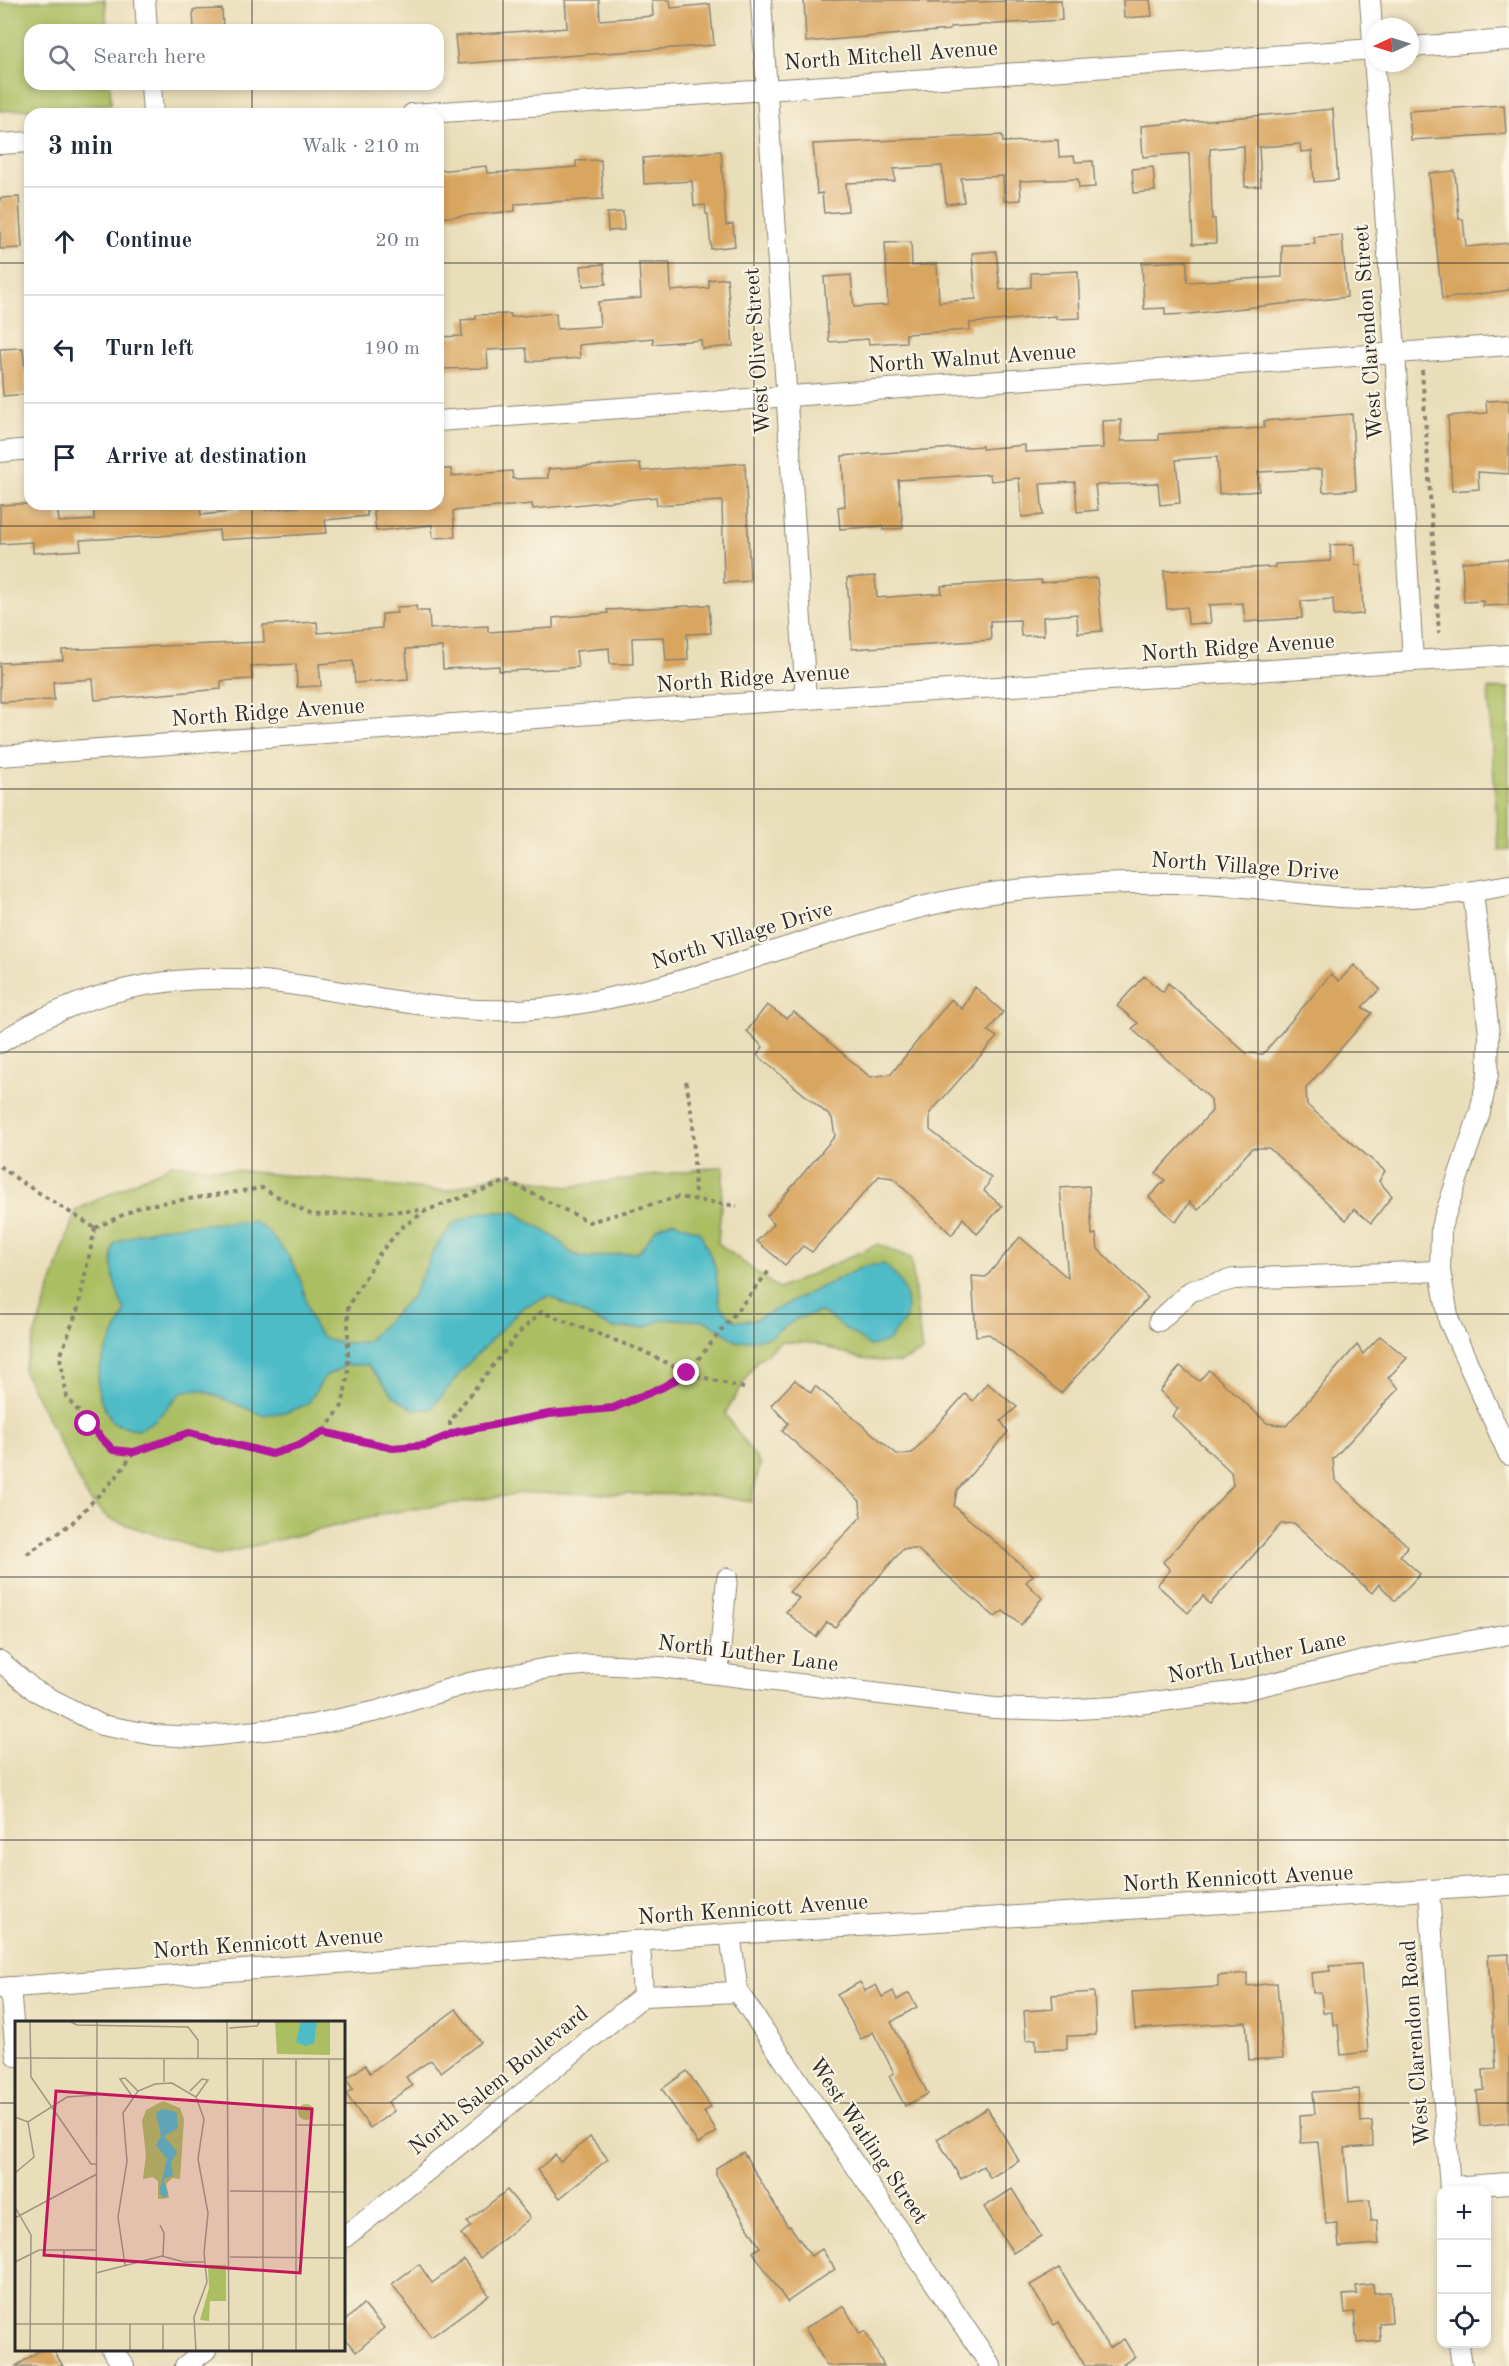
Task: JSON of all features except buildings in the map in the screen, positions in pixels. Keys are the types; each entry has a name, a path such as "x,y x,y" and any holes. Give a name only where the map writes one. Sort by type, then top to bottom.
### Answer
{"street":[{"path":"145,0 147,24"},
{"name":"West Olive Street","path":"761,0 806,699"},
{"name":"West Clarendon Street","path":"1370,0 1371,18"},
{"path":"1419,46 1509,40"},
{"name":"North Mitchell Avenue","path":"444,112 766,88 1365,50"},
{"name":"West Clarendon Street","path":"1375,72 1395,352 1413,661"},
{"path":"151,90 152,108"},
{"path":"0,144 24,142"},
{"name":"North Walnut Avenue","path":"444,421 1509,345"},
{"path":"0,452 24,450"},
{"name":"North Ridge Avenue","path":"0,756 806,699 1509,655"},
{"name":"North Village Drive","path":"0,1043 29,1024 65,1006 130,989 190,980 225,978 289,984 415,1006 486,1011 595,1002 688,980 912,911 971,897 1016,890 1125,884 1202,884 1340,897 1386,897 1473,891 1509,885"},
{"path":"1473,891 1489,1034 1488,1074 1480,1112 1441,1227 1440,1271 1449,1321 1509,1455"},
{"path":"1159,1321 1191,1291 1234,1279 1440,1271"},
{"path":"718,1674 727,1578"},
{"name":"North Luther Lane","path":"0,1661 34,1690 101,1725 155,1735 199,1737 252,1733 342,1719 469,1683 548,1668 619,1664 994,1708 1081,1709 1157,1703 1240,1691 1376,1658 1509,1634"},
{"name":"North Kennicott Avenue","path":"5,1987 730,1934 1509,1885"},
{"name":"West Clarendon Road","path":"1429,1891 1450,2186"},
{"name":"West Watling Street","path":"730,1934 738,1992 991,2366"},
{"path":"640,1942 644,1996 738,1992"},
{"path":"5,1987 15,2050"},
{"name":"North Salem Boulevard","path":"345,2237 644,1996"},
{"path":"1474,2186 1509,2183"},
{"path":"1460,2348 1462,2366"},
{"path":"113,2351 124,2366"},
{"path":"185,2366 204,2351"}],"path":[{"path":"1421,350 1439,633"},
{"path":"686,1081 693,1122 695,1199"},
{"path":"0,1166 95,1228"},
{"path":"95,1228 78,1308 60,1357 67,1398 113,1450 134,1452 189,1433 272,1454 298,1446 323,1432 342,1406 348,1374 348,1306 380,1253 401,1228 427,1210 507,1181 589,1222 678,1197 737,1206"},
{"path":"95,1228 142,1206 262,1188 312,1215 427,1210"},
{"path":"323,1432 393,1448 426,1445 450,1435 549,1414 613,1408 663,1387 687,1373 769,1271"},
{"path":"450,1435 450,1422 465,1401 518,1334 541,1312 643,1351 687,1373 747,1389"},
{"path":"27,1554 72,1523 118,1475 134,1452"}],"green space":[{"path":"105,0 107,24 24,24 24,90 110,90 111,104 0,111 0,3"},
{"path":"1509,688 1509,850 1499,851 1488,689"},
{"path":"172,1164 447,1191 501,1173 566,1187 724,1166 718,1243 779,1289 878,1244 911,1258 922,1352 899,1363 861,1359 814,1343 782,1342 756,1362 725,1414 760,1464 751,1502 710,1495 524,1493 388,1513 217,1555 109,1519 88,1498 23,1370 76,1210"}],"water":[{"path":"482,1212 515,1212 556,1238 571,1253 586,1258 639,1252 657,1228 673,1221 700,1232 715,1266 720,1306 735,1321 754,1320 864,1266 884,1264 896,1276 903,1288 906,1319 887,1342 870,1346 822,1312 798,1318 770,1337 738,1342 706,1321 675,1319 659,1321 644,1328 611,1328 549,1296 523,1307 464,1368 431,1409 413,1409 394,1396 368,1365 347,1365 324,1377 308,1404 287,1412 262,1415 202,1390 183,1391 155,1420 138,1430 113,1423 104,1407 98,1386 98,1375 105,1353 125,1311 114,1278 112,1261 114,1244 147,1231 183,1225 255,1221 274,1238 294,1267 301,1282 311,1320 321,1335 338,1342 366,1342 412,1296 435,1248 454,1223"}],"route":[{"path":"88,1424 113,1450 134,1452 189,1433 272,1454 298,1446 323,1432 363,1443 393,1448 426,1445 457,1432 549,1414 613,1408 663,1387 687,1373"}]}
